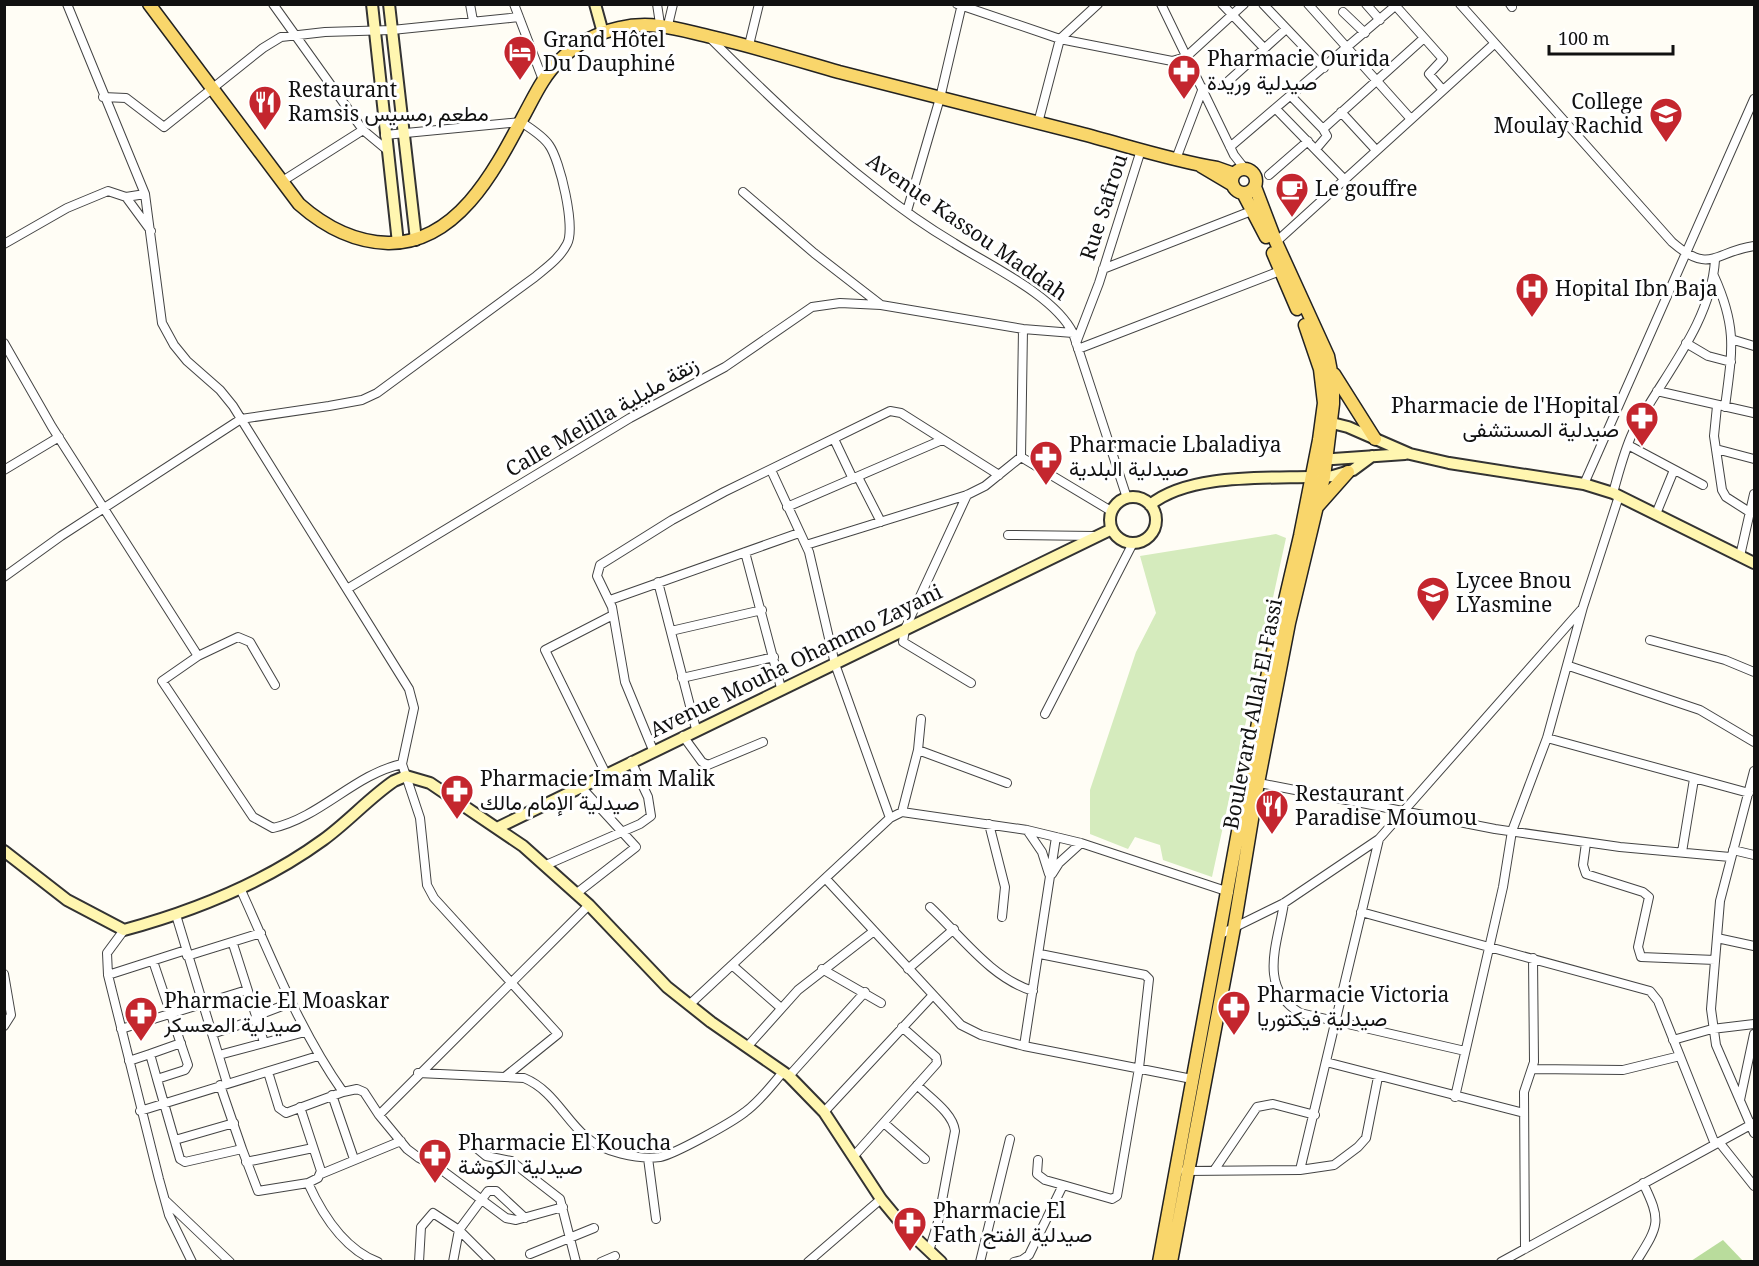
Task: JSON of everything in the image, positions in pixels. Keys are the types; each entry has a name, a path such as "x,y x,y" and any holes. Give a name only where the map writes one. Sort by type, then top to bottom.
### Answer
{"main road":[{"path":"149,4 299,204 317,220 357,239 392,243 416,240 433,234 472,198 521,122 543,80 569,51 603,33 631,25 664,25 749,45 940,98 1237,175"},
{"name":"Boulevard Allal El Fassi","path":"1171,1262 1190,1171 1234,928 1264,690 1318,478 1326,421 1334,393 1331,369 1276,242 1255,187 1253,174 1237,175 1243,193 1254,210 1309,334 1320,369 1326,421"},
{"path":"1243,193 1255,187"},
{"path":"1331,369 1375,439"},
{"path":"1316,508 1348,472"},
{"name":"Boulevard Allal El Fassi","path":"1159,1262 1229,892 1252,782 1316,508 1318,478"}],"street":[{"path":"67,4 103,97 146,194 162,323 174,345 220,390 241,419 409,688 413,700 412,718 402,764 415,799 424,834 427,885 442,909 558,1034 507,1076"},
{"path":"273,4 363,130 387,150"},
{"path":"282,17 283,4"},
{"path":"372,4 387,150 392,243"},
{"path":"389,4 416,240"},
{"path":"470,4 473,21"},
{"path":"514,4 543,80"},
{"path":"595,4 603,33"},
{"path":"657,4 664,25"},
{"path":"664,25 673,4"},
{"path":"749,45 759,4"},
{"path":"1038,123 1060,39 1098,4"},
{"path":"1222,4 1264,48"},
{"path":"907,211 940,98 961,5 1060,39 1167,60 1186,57 1245,4"},
{"path":"1263,4 1324,68"},
{"path":"1366,4 1380,20"},
{"path":"1460,4 1672,242 1685,253 1692,258 1715,260 1734,251 1755,246"},
{"path":"1232,151 1394,5 1443,59 1429,74 1442,89"},
{"path":"1165,6 1186,57 1232,151 1237,175"},
{"path":"1312,6 1410,118"},
{"path":"1343,12 1365,33"},
{"path":"103,97 130,100 164,127 274,40 295,36 392,30 519,17"},
{"path":"1224,85 1286,28"},
{"name":"Avenue Kassou Maddah","path":"708,36 794,119 875,189 1044,300 1061,314 1073,333 1127,498"},
{"path":"1323,129 1424,38"},
{"path":"1276,242 1494,44"},
{"path":"1176,159 1203,88"},
{"path":"1291,96 1327,136 1316,149"},
{"path":"1584,484 1755,99"},
{"path":"1276,109 1344,179"},
{"path":"1341,112 1376,150"},
{"path":"4,577 241,419 362,400 377,393 535,277 560,255 568,242 570,228 557,162 549,145 521,122 385,135"},
{"path":"281,182 363,130"},
{"path":"1269,175 1308,141"},
{"name":"Rue Safrou","path":"1077,346 1141,150"},
{"path":"4,244 92,195 108,191 126,197 146,194"},
{"path":"743,192 814,253 881,305"},
{"path":"126,197 151,231"},
{"path":"1103,268 1254,210"},
{"path":"1455,1097 1503,887 1512,831 1547,738 1569,666 1628,445 1700,317 1714,276 1715,260"},
{"path":"1077,346 1280,272"},
{"path":"1714,276 1728,309 1734,340 1714,431 1716,449 1723,493 1751,513"},
{"name":"Calle Melilla زنقة مليلية","path":"346,589 630,418 725,366 812,307 840,303 881,305 1023,329 1073,333"},
{"path":"806,545 967,495 999,475 1021,457 1023,329"},
{"path":"1734,340 1755,346"},
{"path":"1686,343 1707,356 1731,362"},
{"path":"4,344 59,437 198,656"},
{"path":"1657,391 1755,413"},
{"path":"653,750 625,682 610,600 597,576 600,565 672,520 894,410 999,475"},
{"path":"1326,421 1410,454 1449,463 1584,484 1616,494 1755,563"},
{"path":"4,470 59,437"},
{"path":"834,439 881,522"},
{"path":"787,507 942,440"},
{"path":"1628,445 1703,485"},
{"path":"1716,449 1755,459"},
{"path":"1321,460 1410,454"},
{"path":"1150,505 1167,492 1197,485 1257,479 1318,478 1348,472 1372,456"},
{"path":"1021,457 1111,511"},
{"path":"771,470 806,545 835,664 890,818"},
{"path":"1656,514 1674,470"},
{"path":"1740,556 1755,494"},
{"path":"967,495 905,629 903,642 971,682"},
{"path":"1127,498 1140,498 1150,505 1156,519 1155,526 1146,538 1133,543 1120,539 1112,529 1111,511 1117,504 1127,498"},
{"name":"Avenue Mouha Ohammo Zayani","path":"496,828 781,688 989,591 1112,529"},
{"path":"610,600 799,533"},
{"path":"1008,535 1096,536"},
{"path":"1045,714 1133,543"},
{"path":"745,552 781,688"},
{"path":"658,582 696,729"},
{"path":"1221,934 1284,903 1379,839 1583,607"},
{"path":"671,632 762,610"},
{"path":"606,774 545,650 613,615"},
{"path":"275,685 246,639 235,636 198,656 162,681 217,766 253,817 262,824 273,828 288,825 374,773 402,764"},
{"path":"1650,640 1725,660 1755,672"},
{"path":"682,678 774,657"},
{"path":"1569,666 1700,710 1755,742"},
{"path":"902,812 918,750 921,719"},
{"path":"683,736 706,765 763,742"},
{"path":"1547,738 1749,793"},
{"path":"918,750 1007,783"},
{"path":"546,866 648,820 652,812 631,761"},
{"path":"1501,1262 1717,1143 1753,1127 1718,1052 1712,1029 1720,901 1731,853 1755,771"},
{"path":"192,1262 165,1200 140,1111 108,975 107,953 124,930 176,915 273,872 321,841 385,787 406,776 430,783 496,828 546,866 589,905 667,987 786,1074 824,1112 881,1199 940,1262"},
{"path":"1682,852 1694,779"},
{"path":"1252,782 1402,812 1586,843 1682,852 1755,855"},
{"path":"577,893 635,849 580,786"},
{"path":"689,1005 890,818 902,812 1027,830 1081,843 1229,892"},
{"path":"989,824 1005,887 1002,917"},
{"path":"1027,830 1041,852 1049,878"},
{"path":"1024,1046 1040,954 1056,837"},
{"path":"1300,1170 1315,1115 1379,839"},
{"path":"1049,878 1059,863 1081,843"},
{"path":"1586,843 1583,865 1586,874 1643,892 1649,897 1637,950 1641,957 1715,960"},
{"path":"4,851 51,889 124,930"},
{"path":"826,879 961,1025 981,1035 1024,1046 1192,1079"},
{"path":"240,888 290,1003 318,1056 343,1092"},
{"path":"1284,903 1272,978 1281,997 1300,1013 1465,1051"},
{"path":"379,1115 418,1073 511,985 589,905"},
{"path":"930,907 1013,985 1034,991"},
{"path":"1361,912 1488,949 1533,958 1650,991 1658,1001 1717,1143 1755,1186"},
{"path":"176,915 219,1055 234,1123 258,1191 308,1183 321,1174 400,1141"},
{"path":"909,969 954,929"},
{"path":"747,1047 781,1008 822,969 874,931"},
{"path":"108,975 153,961 232,944 261,933"},
{"path":"1717,938 1755,946"},
{"path":"232,944 264,1043"},
{"path":"1038,1160 1037,1174 1045,1180 1112,1199 1117,1196 1139,1068 1147,977 1040,954"},
{"path":"1525,1249 1524,1087 1533,1069 1533,958"},
{"path":"153,961 181,1043 187,1068 158,1079"},
{"path":"732,965 781,1008"},
{"path":"822,969 881,1003"},
{"path":"4,974 11,1015 4,1026"},
{"path":"121,1029 248,990"},
{"path":"418,1073 507,1076 537,1083 586,1137 616,1152 648,1158 676,1152 745,1113 865,992"},
{"path":"824,1112 932,996"},
{"path":"212,1034 290,1003"},
{"path":"1673,1040 1712,1029 1755,1024"},
{"path":"853,1157 938,1060 902,1027"},
{"path":"219,1055 305,1032"},
{"path":"1739,1101 1755,1034"},
{"path":"129,1061 181,1043"},
{"path":"150,1054 180,1159 188,1163 242,1149"},
{"path":"140,1111 318,1056"},
{"path":"1533,1069 1623,1070 1680,1056"},
{"path":"1326,1062 1524,1113"},
{"path":"268,1072 281,1111 286,1113 343,1092 357,1089 364,1092 400,1141 419,1158 439,1168 506,1218 512,1220 525,1218 563,1207"},
{"path":"1176,1171 1300,1170 1334,1165 1363,1143 1378,1077"},
{"path":"917,1085 947,1114 954,1124 955,1131 938,1222 929,1251"},
{"path":"332,1095 354,1159"},
{"path":"1215,1169 1257,1107 1273,1104 1315,1115"},
{"path":"300,1107 321,1174"},
{"path":"175,1140 234,1123"},
{"path":"884,1123 925,1159"},
{"path":"463,1137 486,1156 511,1161 554,1193 563,1207 576,1262"},
{"path":"980,1262 1010,1139"},
{"path":"246,1162 313,1148"},
{"path":"648,1158 656,1219"},
{"path":"308,1183 330,1223 354,1247 378,1262"},
{"path":"1636,1262 1651,1238 1657,1221 1656,1210 1643,1183"},
{"path":"1014,1262 1029,1255 1063,1185"},
{"path":"453,1262 459,1230 488,1191 496,1191 525,1218"},
{"path":"808,1262 881,1199"},
{"path":"165,1200 230,1262"},
{"path":"419,1262 421,1227 433,1213 459,1230 491,1262"},
{"path":"530,1254 594,1228"},
{"path":"601,1262 615,1256"}],"green space":[{"path":"1276,534 1286,538 1212,877 1163,860 1160,845 1135,837 1128,849 1090,834 1090,790 1136,652 1156,613 1140,556"},
{"path":"1723,1240 1743,1261 1691,1261"}],"place":[{"name":"Grand Hôtel Du Dauphiné","path":"520,81"},
{"name":"Pharmacie Ourida صيدلية وريدة","path":"1184,100"},
{"name":"Restaurant Ramsis مطعم رمسيس","path":"265,131"},
{"name":"College Moulay Rachid","path":"1666,143"},
{"name":"Le gouffre","path":"1292,218"},
{"name":"Hopital Ibn Baja","path":"1532,318"},
{"name":"Pharmacie de l'Hopital صيدلية المستشفى","path":"1642,447"},
{"name":"Pharmacie Lbaladiya صيدلية البلدية","path":"1046,486"},
{"name":"Lycee Bnou LYasmine","path":"1433,622"},
{"name":"Pharmacie Imam Malik صيدلية الإمام مالك","path":"457,820"},
{"name":"Restaurant Paradise Moumou","path":"1272,835"},
{"name":"Pharmacie Victoria صيدلية فيكتوريا","path":"1234,1036"},
{"name":"Pharmacie El Moaskar صيدلية المعسكر","path":"141,1042"},
{"name":"Pharmacie El Koucha صيدلية الكوشة","path":"435,1184"},
{"name":"Pharmacie El Fath صيدلية الفتح","path":"910,1252"}]}
